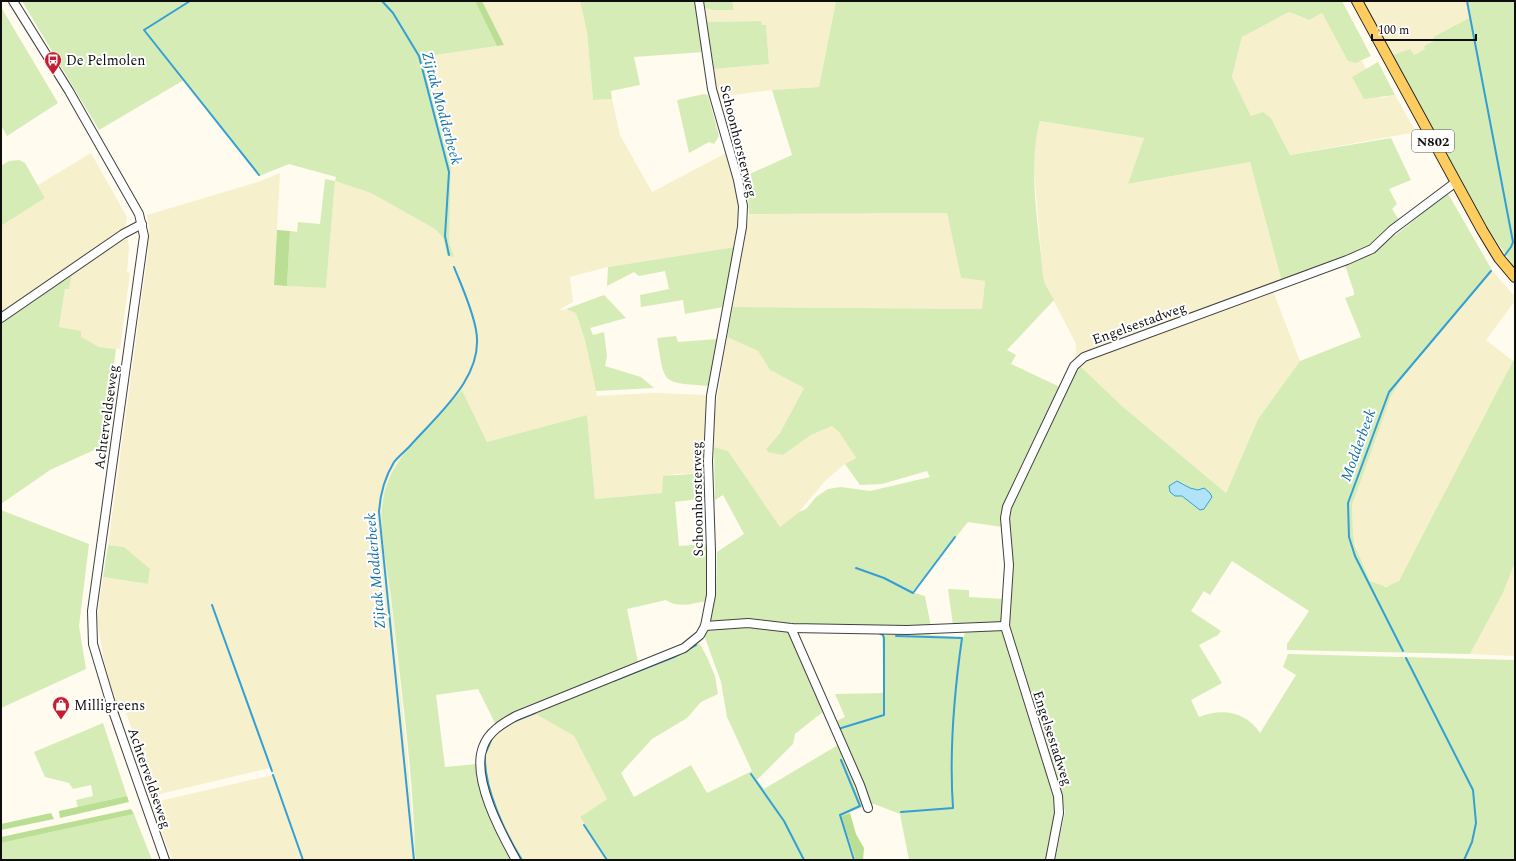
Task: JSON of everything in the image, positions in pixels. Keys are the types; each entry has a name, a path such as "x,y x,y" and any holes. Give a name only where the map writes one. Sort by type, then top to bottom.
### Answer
{"main road":[{"name":"N802","path":"1357,1 1499,258 1515,277"}],"street":[{"name":"Achterveldseweg","path":"13,1 69,91 139,214 142,224 144,236 92,611 93,644 119,728 165,860"},
{"name":"Schoonhorsterweg","path":"699,1 712,89 738,180 743,206 742,227 710,396 708,461 711,588 705,626"},
{"name":"Engelsestadweg","path":"1050,860 1060,814 1058,796 1005,626 1009,565 1005,518 1008,508 1074,366 1084,357 1347,260 1372,249 1392,230 1456,182"},
{"path":"1,318 123,234 142,224"},
{"path":"516,860 490,803 482,775 480,760 483,747 491,734 516,716 684,648 700,635 705,626 737,623 791,628 907,630 1005,626"},
{"path":"791,628 860,785 868,808"}],"shaded area":[{"path":"482,1 580,1 587,32 593,100 612,99 620,135 652,192 726,153 739,191 739,223 735,247 608,267 570,277 573,302 559,310 571,309 576,313 585,340 597,396 654,393 707,395 707,473 674,474 662,493 595,499 587,415 487,442 462,390 396,464 387,481 382,500 384,536 407,750 416,860 172,860 151,803 272,775 270,768 156,795 126,713 139,706 136,700 117,708 104,661 97,620 103,577 148,584 150,570 124,547 108,545 148,252 149,230 147,215 258,182 280,173 274,285 326,288 335,181 371,193 435,229 443,238 447,256 453,257 449,242 451,165 422,57 504,45"},
{"path":"732,1 836,1 819,87 772,90 718,97 714,69 769,64 766,25 762,25 761,21 707,22 705,8 714,10 734,10"},
{"path":"1363,1 1468,1 1471,17 1433,37 1434,41 1424,46 1426,49 1414,55 1410,50 1393,55"},
{"path":"1289,12 1308,20 1322,13 1348,60 1362,61 1366,69 1352,77 1381,98 1395,95 1416,132 1290,155 1271,118 1251,116 1232,77 1242,37"},
{"path":"1040,121 1144,138 1129,184 1250,162 1282,282 1075,361 1076,344 1045,284 1043,275 1033,161 1036,133"},
{"path":"91,153 127,217 125,228 1,313 1,226 45,198 38,185"},
{"path":"947,213 961,278 985,281 982,309 733,307 749,214"},
{"path":"127,234 129,247 127,272 130,273 120,349 99,347 59,327 65,289 69,289 72,274"},
{"path":"1492,270 1515,297 1515,301 1486,340 1513,361 1404,574 1393,586 1381,586 1370,581 1359,558 1353,533 1352,505 1363,470 1391,396 1400,381"},
{"path":"1273,291 1300,361 1258,419 1226,493 1122,406 1079,365 1084,360"},
{"path":"727,337 758,351 770,370 804,388 780,433 766,449 783,455 811,435 832,426 839,432 856,458 845,464 826,480 799,512 780,527 728,451 714,447 714,417"},
{"path":"1515,562 1515,656 1470,654 1503,593"},
{"path":"532,712 574,736 607,799 580,817 608,860 518,860 485,786 482,756 492,736 501,727"}],"green space":[{"path":"22,1 475,1 497,46 422,57 451,165 449,242 454,257 447,256 443,238 435,229 371,193 335,181 336,177 289,164 259,176 184,80 99,130"},
{"path":"475,1 482,1 504,45 497,46"},
{"path":"580,1 697,1 704,52 634,57 640,85 611,91 612,99 593,100 587,32"},
{"path":"704,1 732,1 734,10 713,10 705,8"},
{"path":"836,1 1342,1 1371,56 1356,63 1348,61 1322,13 1309,20 1289,12 1242,37 1232,77 1251,116 1263,112 1271,118 1290,155 1391,138 1411,180 1389,189 1397,204 1392,209 1401,223 1371,247 1282,282 1250,162 1128,184 1144,138 1040,121 1034,157 1035,197 1043,275 1045,284 1054,300 1007,350 1016,355 1011,364 1062,388 1001,520 1002,527 968,522 912,592 925,596 931,627 710,623 716,593 717,552 744,534 723,495 715,500 714,447 728,451 780,527 799,512 806,509 816,497 828,489 841,487 870,491 930,477 927,471 882,484 860,485 845,464 856,458 839,432 832,426 811,435 783,455 768,452 766,449 780,433 804,388 770,370 758,351 727,337 733,307 982,309 985,281 961,278 947,213 749,214 748,195 743,177 792,155 772,90 819,87"},
{"path":"1468,1 1515,1 1515,268 1486,226 1393,55 1410,49 1414,55 1425,49 1424,46 1434,41 1433,37 1471,17"},
{"path":"1,7 58,103 7,136 1,125"},
{"path":"761,21 762,25 766,25 769,64 714,69 707,22"},
{"path":"1378,62 1395,95 1364,99 1352,77"},
{"path":"704,94 708,95 719,136 714,144 709,142 689,153 677,100"},
{"path":"19,160 25,163 45,198 1,226 1,166 9,161"},
{"path":"325,179 335,181 326,288 287,286 290,231 297,232 298,222 320,224"},
{"path":"1447,192 1492,270 1423,352 1400,381 1391,396 1352,505 1353,533 1355,546 1370,581 1386,587 1399,581 1515,357 1515,562 1503,593 1470,654 1287,650 1287,644 1309,611 1232,561 1210,595 1204,591 1191,611 1221,631 1218,635 1199,645 1222,683 1191,700 1199,717 1207,714 1224,712 1232,713 1248,720 1260,733 1296,675 1283,667 1288,654 1515,660 1515,860 1055,860 1065,812 1059,788 1009,630 1012,560 1008,514 1077,368 1079,365 1122,406 1226,493 1258,419 1300,361 1361,337 1345,298 1354,295 1354,292 1345,265 1373,251 1399,233","holes":["1183,483 1190,488 1198,490 1194,503 1178,495"]},
{"path":"277,230 290,231 287,286 274,285"},
{"path":"735,247 723,307 685,314 683,300 641,307 640,295 669,289 665,271 639,276 634,272 607,286 608,267"},
{"path":"72,274 69,289 65,289 59,327 81,331 81,337 99,347 116,349 103,446 50,470 1,504 1,320"},
{"path":"604,295 626,318 590,328 593,335 604,332 607,356 605,366 641,377 654,388 596,391 585,340 576,313 566,309"},
{"path":"676,336 678,342 717,339 709,386 674,382 664,373 657,338"},
{"path":"462,390 487,442 587,415 595,499 662,493 663,476 707,473 707,498 675,502 679,546 707,544 707,601 681,605 671,603 666,600 627,609 638,662 623,670 496,725 478,689 436,695 445,767 477,764 514,860 416,860 415,853 412,789 406,725 383,538 382,508 388,481 402,457 421,433"},
{"path":"1,510 89,544 79,626 86,669 1,708"},
{"path":"108,545 124,547 150,569 148,584 103,577"},
{"path":"948,589 969,590 969,597 1005,599 1004,619 1001,623 953,625"},
{"path":"725,627 788,630 824,711 795,734 793,744 757,780 764,789 838,745 863,807 841,816 856,860 608,860 580,817 607,799 574,736 532,712 694,642 700,644 707,657 715,676 718,694 701,702 687,718 652,739 621,773 634,797 691,765 707,793 752,771 727,717 721,682 704,635 708,630"},
{"path":"965,631 1004,631 1060,806 1049,860 909,860 900,814 874,804 868,805 834,722 845,717 835,694 884,693 882,635 930,633 930,635 964,637"},
{"path":"103,723 127,796 78,807 76,800 93,796 91,785 73,789 69,783 45,777 34,752"},
{"path":"127,796 129,802 60,818 59,811"},
{"path":"131,809 134,814 1,843 1,837"},
{"path":"51,813 54,819 1,830 1,824"},
{"path":"850,813 856,834 864,848 863,860 856,860 841,816"},
{"path":"134,814 152,860 1,860 1,843"}],"water":[{"path":"1177,481 1190,488 1198,490 1204,488 1210,493 1212,497 1204,509 1200,510 1182,496 1175,496 1170,492 1169,486"}],"waterway":[{"path":"190,1 144,30 259,175"},
{"name":"Zijtak Modderbeek","path":"382,1 393,13 419,56 449,172 445,236 449,255"},
{"name":"Modderbeek","path":"1467,1 1513,242 1505,255"},
{"name":"Zijtak Modderbeek","path":"414,860 379,512 380,499 388,474 394,462 445,408 466,379 473,364 477,347 476,330 469,306 454,267"},
{"name":"Modderbeek","path":"1403,651 1355,556 1349,537 1348,503 1389,392 1491,271"},
{"path":"856,568 884,578 913,593 955,537"},
{"path":"212,605 272,771"},
{"path":"838,729 884,715 884,638 883,635 879,633"},
{"path":"896,636 962,638 953,723 953,808 901,812"},
{"path":"613,681 674,657 696,645"},
{"name":"Modderbeek","path":"1406,658 1473,790 1476,823 1472,842 1464,860"},
{"path":"515,721 535,713"},
{"path":"486,752 492,738"},
{"path":"485,757 488,782 497,810 509,837 522,860"},
{"path":"841,760 860,806 840,815 854,860"},
{"path":"751,774 784,821 804,860"},
{"path":"273,775 303,860"},
{"path":"584,825 607,860"}],"place":[{"name":"De Pelmolen","path":"53,75"},
{"name":"Milligreens","path":"61,720"}]}
